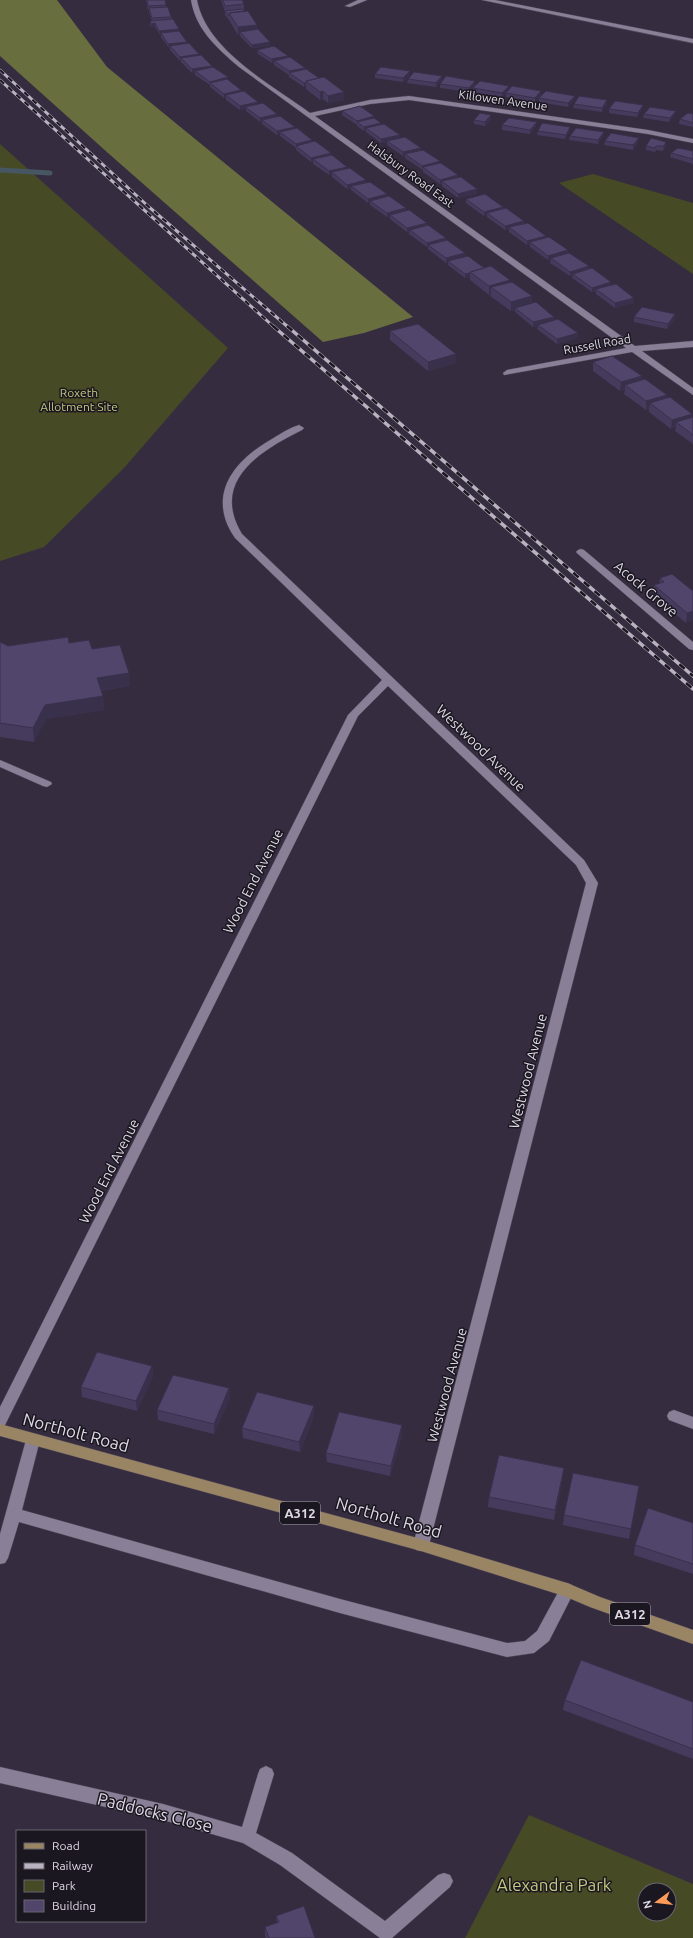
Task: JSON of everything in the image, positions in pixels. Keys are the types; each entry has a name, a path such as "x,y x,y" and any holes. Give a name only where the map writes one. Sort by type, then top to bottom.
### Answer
{"main road":[{"name":"Northolt Road","path":"0,1430 421,1545 567,1590 595,1602 693,1637"}],"street":[{"name":"Halsbury Road East","path":"194,0 203,26 219,46 241,66 693,392"},
{"path":"348,6 364,0"},
{"path":"485,0 693,41"},
{"name":"Killowen Avenue","path":"310,116 370,102 409,98 648,132 693,142"},
{"name":"Russell Road","path":"506,373 634,349 693,344"},
{"path":"299,428 270,443 242,464 228,491 228,517 238,536 388,680"},
{"name":"Acock Grove","path":"581,552 693,647"},
{"name":"Wood End Avenue","path":"0,1421 353,715 388,680"},
{"name":"Westwood Avenue","path":"388,680 580,863 592,883 421,1545"},
{"path":"0,763 47,784"},
{"path":"674,1416 693,1423"},
{"path":"0,1558 14,1514 33,1440"},
{"path":"14,1514 340,1606 507,1650 528,1648 543,1636 567,1590"},
{"path":"247,1836 266,1774"},
{"name":"Paddocks Close","path":"0,1775 163,1812 247,1836 286,1859 386,1932 444,1882"}],"green space":[{"path":"0,0 57,0 107,67 413,317 364,333 323,342 0,56"},
{"name":"Roxeth Allotment Site","path":"0,144 228,348 124,468 44,547 0,561"},
{"path":"593,174 693,203 693,274 559,183"},
{"name":"Alexandra Park","path":"529,1815 693,1884 693,1938 465,1938"}],"building":[{"path":"147,0 165,0 166,5 148,6"},
{"path":"223,0 242,0 244,4 225,6"},
{"path":"168,7 171,17 152,18 149,8"},
{"path":"242,9 244,11 229,13 229,16 225,11"},
{"path":"248,11 257,25 238,27 229,13"},
{"path":"173,19 179,29 159,31 155,23 151,24 150,21"},
{"path":"258,29 270,42 252,45 240,32"},
{"path":"179,31 187,42 168,44 161,33"},
{"path":"189,43 199,54 180,57 170,46"},
{"path":"274,46 288,56 271,59 257,50"},
{"path":"201,55 212,66 192,69 181,58"},
{"path":"290,57 305,68 289,71 274,61"},
{"path":"213,67 228,77 210,82 195,71"},
{"path":"381,67 410,71 403,78 375,74"},
{"path":"306,69 319,78 306,81 306,83 304,83 289,73"},
{"path":"414,72 442,76 436,83 408,79"},
{"path":"446,76 475,81 469,88 440,84"},
{"path":"324,77 344,92 328,96 323,91 320,92 306,81"},
{"path":"227,79 241,90 224,94 210,83"},
{"path":"480,81 509,86 502,93 473,88"},
{"path":"512,86 541,91 535,98 506,93"},
{"path":"244,91 258,102 240,106 226,95"},
{"path":"546,91 575,96 568,103 539,98"},
{"path":"579,96 607,100 602,108 574,104"},
{"path":"615,101 643,105 638,113 609,109"},
{"path":"263,103 277,114 260,118 245,107"},
{"path":"360,106 374,116 357,121 342,111"},
{"path":"650,107 676,111 670,118 644,114"},
{"path":"480,113 491,115 485,122 474,120"},
{"path":"688,113 693,114 693,123 680,119"},
{"path":"280,116 295,127 277,131 262,120"},
{"path":"374,118 381,123 364,127 357,122"},
{"path":"509,118 537,122 530,130 502,125"},
{"path":"542,123 570,127 566,135 538,131"},
{"path":"384,124 400,135 381,139 366,128"},
{"path":"297,128 312,140 296,144 280,132"},
{"path":"576,128 604,132 598,140 570,136"},
{"path":"611,133 639,138 633,145 605,141"},
{"path":"405,137 421,148 403,152 387,141"},
{"path":"651,138 666,142 664,146 656,146 655,148 646,146"},
{"path":"315,141 331,153 311,158 296,146"},
{"path":"678,148 693,151 693,159 671,153"},
{"path":"423,150 440,161 422,166 405,154"},
{"path":"332,155 347,167 329,171 313,159"},
{"path":"441,163 458,175 440,180 423,167"},
{"path":"350,168 366,180 347,185 332,172"},
{"path":"461,177 477,189 458,194 442,181"},
{"path":"370,182 387,194 368,199 351,186"},
{"path":"485,194 503,207 484,212 466,199"},
{"path":"389,196 406,208 387,213 370,201"},
{"path":"506,208 524,221 505,226 487,213"},
{"path":"409,210 427,223 407,228 390,215"},
{"path":"528,223 546,236 527,241 509,227"},
{"path":"428,225 446,238 427,243 410,230"},
{"path":"549,237 568,250 548,256 530,242"},
{"path":"447,240 465,253 446,258 428,245"},
{"path":"569,253 589,266 570,272 551,258"},
{"path":"468,256 484,268 465,274 448,261"},
{"path":"491,266 510,280 489,286 470,272"},
{"path":"592,268 611,282 592,288 573,274"},
{"path":"512,282 532,296 511,302 491,287"},
{"path":"616,284 634,298 615,303 596,289"},
{"path":"536,302 554,317 533,322 515,308"},
{"path":"642,307 675,314 668,324 634,317"},
{"path":"558,319 578,333 557,339 538,325"},
{"path":"418,324 456,354 428,362 390,331"},
{"path":"612,356 642,376 621,382 593,362"},
{"path":"645,379 667,395 646,401 625,385"},
{"path":"670,397 692,414 672,420 650,403"},
{"path":"693,417 693,435 676,422"},
{"path":"672,574 693,591 693,611 687,613 654,585 664,582 660,578"},
{"path":"68,637 69,643 89,640 92,649 120,645 129,673 97,678 103,696 45,705 33,728 0,723 0,642 8,646"},
{"path":"97,1352 152,1366 136,1401 81,1387"},
{"path":"173,1375 229,1388 214,1424 157,1410"},
{"path":"257,1392 314,1406 299,1442 242,1428"},
{"path":"339,1412 402,1425 391,1466 326,1453"},
{"path":"499,1455 564,1468 555,1510 489,1497"},
{"path":"573,1473 639,1486 631,1529 564,1515"},
{"path":"648,1508 693,1523 693,1564 635,1545"},
{"path":"581,1660 693,1702 693,1749 565,1700"},
{"path":"304,1906 315,1938 269,1938 265,1927 279,1922 276,1916"}],"waterway":[{"path":"0,170 50,173"}],"railway":[{"path":"0,70 149,207 288,327"},
{"path":"0,80 274,327"},
{"path":"273,326 693,689"},
{"path":"287,326 693,676"}]}
